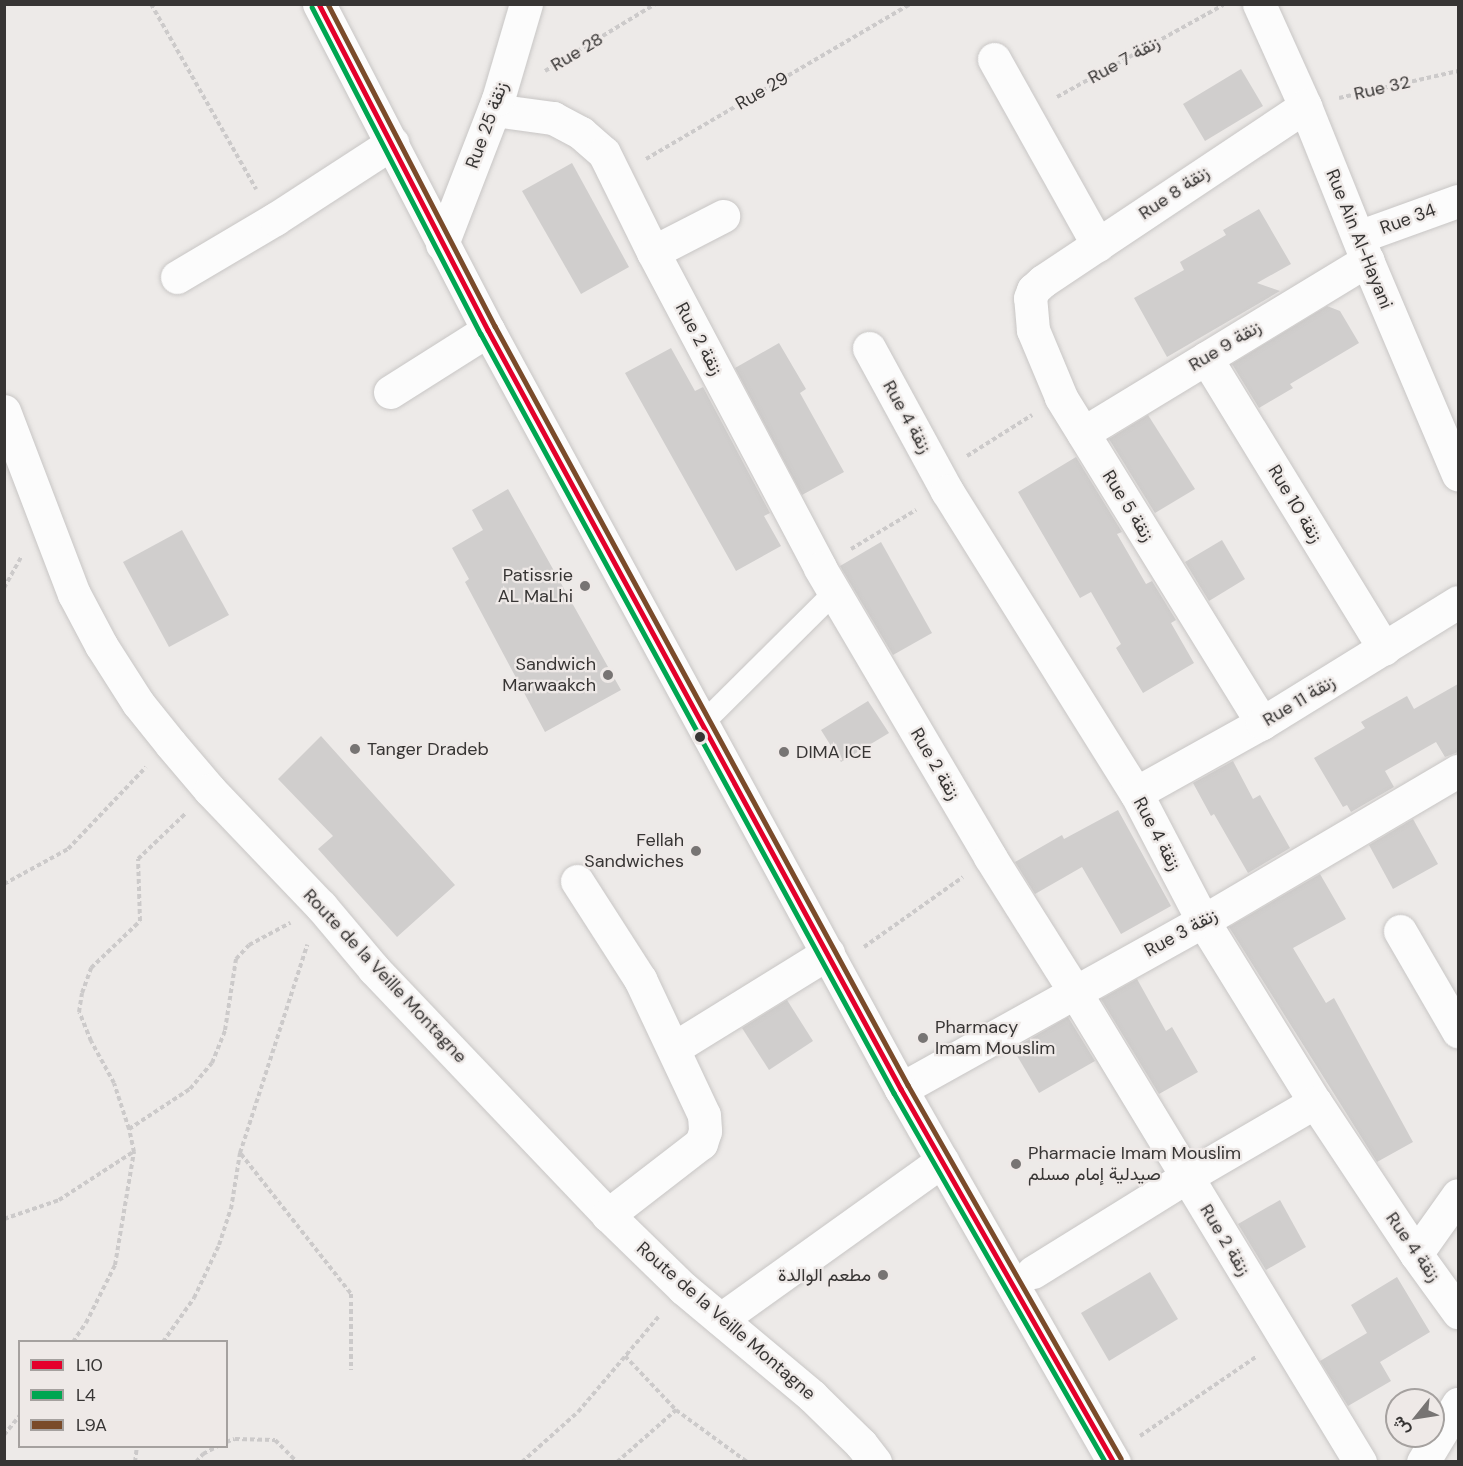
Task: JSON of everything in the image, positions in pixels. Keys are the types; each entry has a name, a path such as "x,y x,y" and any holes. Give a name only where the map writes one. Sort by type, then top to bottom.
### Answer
{"street":[{"path":"319,4 442,244 703,723 843,952 901,1089 942,1161 1122,1452"},
{"name":"Rue 25 زنقة","path":"442,244 496,104 526,4"},
{"name":"Rue Ain Al-Hayani","path":"1259,4 1305,106 1362,249 1458,474"},
{"path":"994,59 1098,244"},
{"name":"Rue 2 زنقة","path":"496,104 553,118 581,133 604,153 653,252 827,580 990,857 1188,1176 1360,1461"},
{"name":"Rue 8 زنقة","path":"1043,281 1305,106"},
{"path":"177,277 275,219 392,143"},
{"name":"Rue 34","path":"1362,249 1458,201"},
{"path":"653,252 723,216"},
{"name":"Rue 9 زنقة","path":"1083,433 1206,358 1362,249"},
{"name":"Rue 5 زنقة","path":"1043,281 1031,292 1030,316 1042,354 1061,397 1262,723"},
{"path":"390,392 488,330"},
{"name":"Rue 4 زنقة","path":"869,348 943,482 1136,793 1203,921 1315,1102 1416,1254 1458,1312"},
{"name":"Rue 10 زنقة","path":"1206,358 1384,649"},
{"name":"Route de la Veille Montagne","path":"4,411 74,594 101,645 126,684 170,743 210,790 320,906 374,969 608,1215 683,1288 812,1396 875,1461"},
{"name":"Rue 11 زنقة","path":"1136,793 1262,723 1458,602"},
{"name":"Rue 3 زنقة","path":"901,1089 1203,921 1458,771"},
{"path":"577,881 640,979 704,1115 705,1131 701,1143 608,1215"},
{"path":"1400,931 1458,1031"},
{"path":"674,1048 843,952"},
{"path":"1033,1272 1188,1176 1315,1102"},
{"path":"721,1319 942,1161"},
{"path":"1416,1254 1458,1195"},
{"path":"1423,1461 1458,1404"}],"lane":[{"path":"703,723 827,580"}],"path":[{"path":"151,4 275,219"},
{"name":"Rue 28","path":"496,104 655,4"},
{"name":"Rue 29","path":"614,177 910,4"},
{"name":"Rue 7 زنقة","path":"1024,115 1224,4"},
{"name":"Rue 32","path":"1305,106 1458,71"},
{"path":"827,580 943,482 1061,397"},
{"path":"4,884 68,849 170,743"},
{"path":"74,1340 86,1323 115,1265 134,1152 114,1083 91,1041 80,1012 82,993 91,968 140,921 138,859 210,790"},
{"path":"843,952 990,857"},
{"path":"129,1129 190,1089 212,1063 225,1030 237,959 249,945 320,906"},
{"path":"164,1340 194,1298 219,1245 231,1209 240,1153 320,906"},
{"path":"4,1219 59,1200 134,1152"},
{"path":"240,1153 351,1294 351,1370"},
{"path":"522,1461 578,1412 683,1288"},
{"path":"1122,1452 1284,1338"},
{"path":"626,1356 676,1410 747,1461"},
{"path":"617,1461 676,1410"},
{"path":"4,1435 18,1417"},
{"path":"228,1441 235,1438 275,1440 297,1461"},
{"path":"196,1461 214,1448"}],"building":[{"path":"1241,69 1263,106 1205,141 1183,104"},
{"path":"572,163 629,267 581,294 522,191"},
{"path":"1259,209 1291,264 1257,283 1280,291 1167,357 1134,298 1184,270 1180,262 1226,235 1223,230"},
{"path":"1327,306 1340,311 1359,343 1290,384 1293,388 1259,408 1232,364"},
{"path":"779,343 806,389 800,393 844,472 802,495 735,368"},
{"path":"671,348 695,391 703,387 770,513 764,516 781,546 736,571 625,373"},
{"path":"1148,415 1195,489 1155,513 1109,439"},
{"path":"1076,457 1122,532 1117,534 1146,584 1152,581 1176,620 1171,623 1194,663 1143,693 1116,648 1121,644 1091,592 1080,598 1018,492"},
{"path":"508,489 621,690 545,732 465,582 469,579 452,548 483,530 472,510"},
{"path":"182,530 229,615 169,647 123,562"},
{"path":"1222,540 1245,579 1209,601 1185,562"},
{"path":"881,542 932,633 893,655 840,566"},
{"path":"1458,684 1458,752 1445,757 1436,742 1385,771 1394,787 1351,812 1347,805 1343,807 1314,758 1365,728 1361,722 1407,696 1414,709"},
{"path":"868,701 889,733 841,762 821,730"},
{"path":"321,736 455,885 397,937 318,849 333,836 278,779"},
{"path":"1233,761 1253,799 1260,795 1290,848 1248,873 1214,814 1211,816 1193,783"},
{"path":"1118,810 1171,906 1121,934 1082,867 1035,894 1015,862 1062,835 1064,839"},
{"path":"1413,819 1438,864 1393,889 1369,845"},
{"path":"1320,874 1346,919 1293,948 1326,1003 1334,998 1413,1142 1377,1162 1229,927"},
{"path":"1137,979 1166,1031 1172,1027 1198,1072 1159,1094 1101,999"},
{"path":"787,1000 813,1041 769,1070 742,1028"},
{"path":"1068,1017 1095,1061 1039,1093 1013,1049"},
{"path":"1280,1200 1306,1247 1266,1270 1238,1224"},
{"path":"1150,1272 1178,1319 1109,1361 1081,1313"},
{"path":"1397,1277 1430,1332 1380,1362 1391,1381 1348,1406 1320,1361 1367,1333 1351,1305"}],"transit line":[{"name":"L10","path":"319,4 488,330 901,1089 1114,1462"},
{"name":"L9A","path":"328,4 495,326 908,1085 1121,1458"},
{"name":"L4","path":"312,7 481,334 894,1093 1105,1462"}],"place":[{"name":"Patissrie AL MaLhi","path":"585,586"},
{"name":"Sandwich Marwaakch","path":"608,675"},
{"name":"Tanger Dradeb","path":"355,749"},
{"name":"DIMA ICE","path":"784,752"},
{"name":"Fellah Sandwiches","path":"696,851"},
{"name":"Pharmacy Imam Mouslim","path":"923,1038"},
{"name":"Pharmacie Imam Mouslim صيدلية إمام مسلم","path":"1016,1164"},
{"name":"مطعم الوالدة","path":"883,1275"}]}
